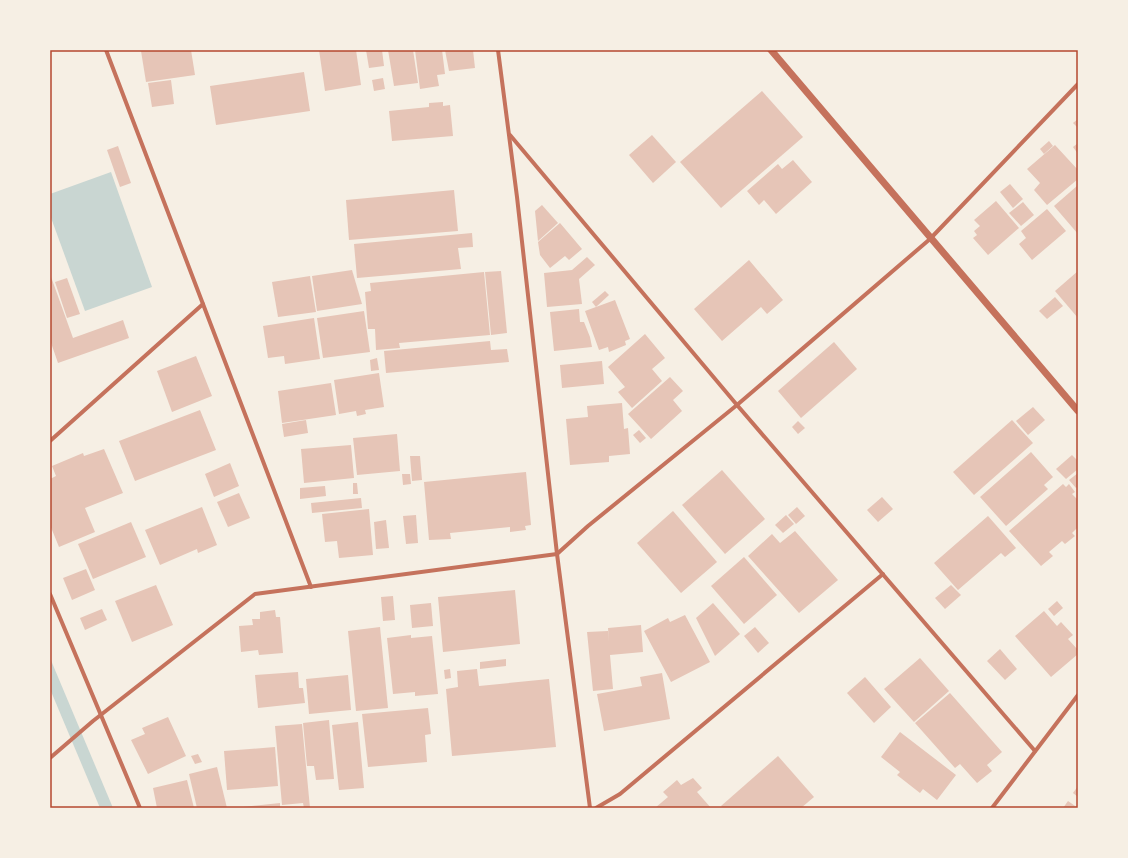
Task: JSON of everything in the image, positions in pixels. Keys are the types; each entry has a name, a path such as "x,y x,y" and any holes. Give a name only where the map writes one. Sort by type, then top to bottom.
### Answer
{"street":[{"path":"106,50 311,587"},
{"path":"498,50 510,135 558,554 590,808"},
{"path":"771,50 930,239 1078,411"},
{"path":"50,758 93,721 255,594 558,554 588,526 737,405 930,239 1078,84"},
{"path":"510,135 737,405 1035,751"},
{"path":"50,441 203,304"},
{"path":"596,808 620,794 883,574"},
{"path":"50,594 102,714 140,808"},
{"path":"992,808 1078,695"}],"shaded area":[{"path":"111,172 152,287 85,311 50,215 50,194"},
{"path":"50,658 113,808 100,808 50,689"}],"building":[{"path":"191,50 195,75 146,82 141,51"},
{"path":"319,50 356,50 361,85 325,91"},
{"path":"366,50 382,50 384,66 369,68"},
{"path":"388,50 413,50 418,83 394,86"},
{"path":"415,50 442,50 445,74 437,75 439,86 420,89"},
{"path":"445,50 473,50 475,68 449,71"},
{"path":"304,72 310,111 216,125 210,86"},
{"path":"383,78 385,89 374,91 372,80"},
{"path":"171,80 174,104 152,107 148,83"},
{"path":"762,91 803,137 721,208 680,162"},
{"path":"443,102 443,106 450,105 453,136 392,141 389,111 429,107 429,103"},
{"path":"1078,119 1078,128 1073,123"},
{"path":"652,135 676,162 653,183 629,155"},
{"path":"1049,141 1053,146 1044,154 1040,149"},
{"path":"1078,143 1078,154 1073,147"},
{"path":"1055,145 1078,170 1078,179 1047,205 1034,190 1040,183 1027,169"},
{"path":"118,146 131,183 120,187 107,150"},
{"path":"793,160 812,182 776,214 764,200 759,205 747,191 778,164 782,169"},
{"path":"1010,184 1023,199 1013,208 1000,192"},
{"path":"1077,186 1078,188 1078,234 1054,206"},
{"path":"454,190 458,231 349,240 346,200"},
{"path":"996,201 1019,228 988,255 973,238 977,235 974,231 980,226 974,220"},
{"path":"1023,202 1034,215 1021,226 1009,213"},
{"path":"542,205 558,223 538,241 535,211"},
{"path":"1047,209 1066,231 1032,260 1019,244 1026,238 1021,231"},
{"path":"560,223 582,249 569,260 565,256 550,268 540,255 538,242"},
{"path":"472,233 473,247 458,248 461,269 357,278 354,244"},
{"path":"587,257 595,265 579,279 582,304 547,307 544,273 572,270"},
{"path":"749,260 783,300 767,314 761,307 722,341 694,309"},
{"path":"352,270 362,304 317,311 312,276"},
{"path":"501,271 507,333 491,335 485,272"},
{"path":"1078,271 1078,318 1055,291"},
{"path":"484,272 490,335 399,343 400,348 376,350 375,329 368,329 365,292 371,291 370,283"},
{"path":"50,274 73,338 123,320 129,338 58,363 50,340"},
{"path":"310,276 316,312 278,317 272,282"},
{"path":"67,278 80,314 67,318 55,282"},
{"path":"605,291 609,295 596,307 592,302"},
{"path":"1055,297 1063,306 1047,319 1039,311"},
{"path":"615,300 630,339 625,341 626,345 609,352 608,347 599,350 585,311"},
{"path":"579,309 580,322 584,322 592,347 554,351 550,312"},
{"path":"364,311 370,352 323,358 317,318"},
{"path":"314,318 320,359 285,364 284,356 268,358 263,326"},
{"path":"645,334 665,358 652,369 662,381 632,408 618,392 625,387 608,367"},
{"path":"490,341 491,350 507,349 509,362 386,373 384,351"},
{"path":"834,342 857,369 801,418 778,391"},
{"path":"196,356 212,396 172,412 157,371"},
{"path":"377,358 379,370 371,371 370,360"},
{"path":"602,361 604,384 562,388 560,365"},
{"path":"379,373 384,407 365,410 366,414 357,416 356,411 339,414 334,380"},
{"path":"670,377 683,391 673,400 682,411 651,439 628,414"},
{"path":"331,383 336,415 282,423 278,391"},
{"path":"622,403 624,429 628,428 630,454 609,456 609,462 570,465 566,419 588,417 587,406"},
{"path":"1033,407 1045,420 1028,435 1016,421"},
{"path":"200,410 216,450 135,481 119,441"},
{"path":"306,420 308,433 284,437 282,424"},
{"path":"1012,420 1033,443 974,495 953,472"},
{"path":"798,421 805,428 798,434 792,427"},
{"path":"639,430 646,438 640,443 633,435"},
{"path":"397,434 400,471 357,475 353,438"},
{"path":"351,445 354,478 304,483 301,449"},
{"path":"104,449 123,493 85,508 95,532 59,547 50,525 50,479 56,476 52,466 83,453 84,456"},
{"path":"1031,452 1053,477 1044,485 1048,489 1006,526 980,497"},
{"path":"1072,455 1078,461 1078,469 1066,479 1056,469"},
{"path":"410,456 420,456 422,480 412,481"},
{"path":"230,463 239,486 214,497 205,474"},
{"path":"722,470 765,519 725,554 682,505"},
{"path":"526,472 531,525 525,526 526,530 510,532 510,527 450,533 451,539 429,540 424,482"},
{"path":"1078,473 1078,486 1076,488 1069,480"},
{"path":"402,474 410,474 411,484 403,485"},
{"path":"353,483 357,483 358,494 353,494"},
{"path":"1063,484 1066,487 1069,484 1075,492 1072,494 1078,500 1078,527 1072,533 1075,536 1065,544 1062,541 1049,552 1053,556 1041,566 1009,531"},
{"path":"325,486 326,496 300,499 300,488"},
{"path":"239,493 250,518 228,527 217,502"},
{"path":"882,497 893,509 878,522 867,510"},
{"path":"361,498 362,508 312,513 311,503"},
{"path":"202,507 217,545 198,553 197,549 160,565 145,530"},
{"path":"797,507 805,516 796,524 788,515"},
{"path":"369,509 373,555 339,558 337,541 325,542 322,514"},
{"path":"673,511 717,562 681,593 637,543"},
{"path":"416,515 418,543 406,544 403,516"},
{"path":"786,515 794,524 783,533 775,525"},
{"path":"988,516 1016,548 1005,557 1001,553 958,590 934,563"},
{"path":"386,520 389,548 376,549 374,522"},
{"path":"131,522 146,557 93,579 78,544"},
{"path":"795,531 838,580 799,613 748,556 772,534 780,543"},
{"path":"744,557 777,595 744,624 711,586"},
{"path":"86,569 95,590 72,600 63,578"},
{"path":"156,585 173,625 132,642 115,601"},
{"path":"951,585 961,595 945,609 935,598"},
{"path":"515,590 520,644 443,652 438,597"},
{"path":"393,596 395,620 383,621 381,597"},
{"path":"1057,601 1063,608 1054,616 1048,609"},
{"path":"431,603 433,626 412,628 410,605"},
{"path":"713,603 740,634 715,656 696,618"},
{"path":"102,609 107,620 85,630 80,618"},
{"path":"275,610 276,617 280,617 283,653 259,655 258,650 241,652 239,626 253,625 252,619 260,619 260,612"},
{"path":"1044,611 1057,626 1061,622 1073,635 1068,639 1078,650 1078,654 1051,677 1015,636"},
{"path":"685,615 710,662 671,682 644,631 668,618 670,622"},
{"path":"641,625 643,652 610,655 613,689 593,691 587,632 608,631 609,642 608,628"},
{"path":"380,627 388,708 356,711 348,631"},
{"path":"755,627 769,643 758,653 744,636"},
{"path":"411,635 411,638 432,636 438,694 415,696 415,692 393,694 387,638"},
{"path":"1000,649 1017,669 1005,680 987,661"},
{"path":"920,658 949,691 914,722 884,689"},
{"path":"506,659 506,666 480,669 480,662"},
{"path":"450,669 451,678 445,679 444,670"},
{"path":"477,669 479,686 549,679 556,747 452,756 446,689 458,687 457,671"},
{"path":"298,672 299,688 303,688 305,703 258,708 255,675"},
{"path":"662,673 670,719 604,731 597,694 642,686 640,677"},
{"path":"348,675 351,710 309,714 306,679"},
{"path":"865,677 891,707 874,723 847,693"},
{"path":"950,693 1002,752 987,765 992,771 977,783 960,764 955,768 915,723"},
{"path":"428,708 431,734 425,735 427,762 368,767 362,714"},
{"path":"168,717 186,756 148,774 131,740 145,734 142,728"},
{"path":"329,720 334,779 316,780 314,766 307,766 303,723"},
{"path":"358,722 364,788 339,790 332,725"},
{"path":"302,724 310,808 304,808 303,803 282,805 275,726"},
{"path":"900,732 956,775 937,800 923,789 920,793 897,775 900,772 881,757"},
{"path":"275,747 278,786 227,790 224,751"},
{"path":"198,754 202,762 195,764 191,756"},
{"path":"778,756 814,797 801,808 723,808 721,806"},
{"path":"217,767 227,808 197,808 189,774"},
{"path":"693,778 702,788 697,792 711,808 655,808 668,797 663,792 677,780 681,785"},
{"path":"187,780 194,808 157,808 153,788"},
{"path":"1078,786 1078,797 1073,793"},
{"path":"1068,801 1078,808 1063,808"},
{"path":"280,803 280,808 243,808 243,807"}]}
